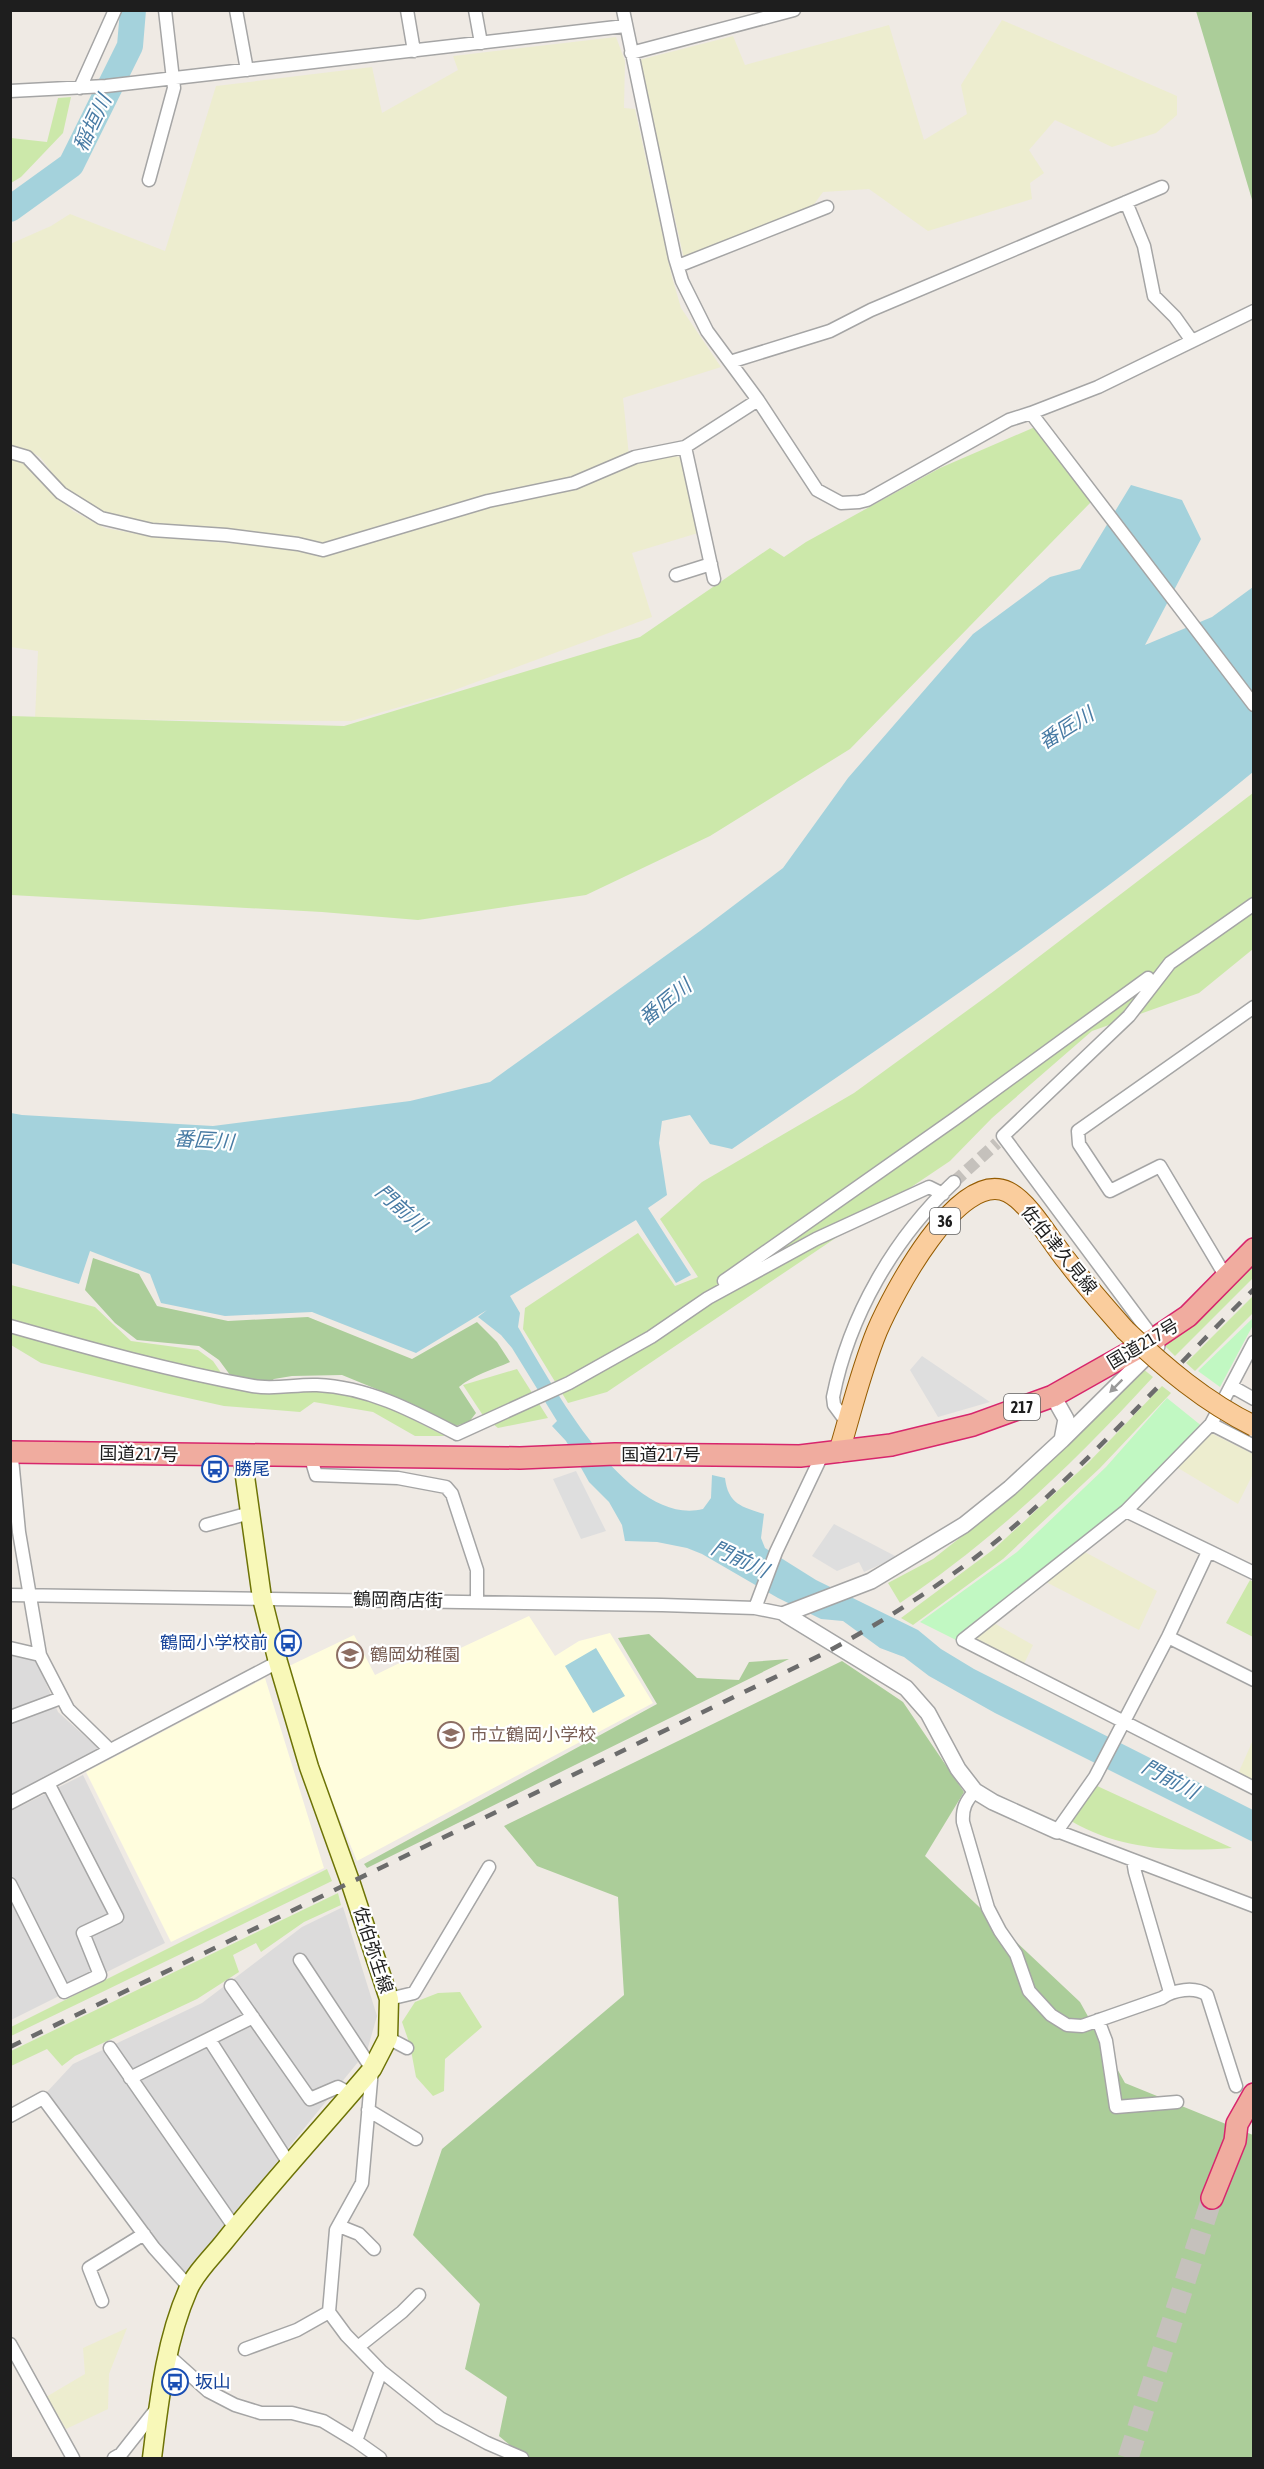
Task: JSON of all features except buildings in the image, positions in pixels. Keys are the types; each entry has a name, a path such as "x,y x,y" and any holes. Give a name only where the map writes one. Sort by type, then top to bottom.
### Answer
{"highway":[{"name":"国道217号","path":"11,1452 520,1458 615,1454 776,1456 831,1453 891,1445 973,1425 1053,1396 1154,1339 1188,1316 1254,1250"},
{"path":"1212,2198 1235,2141 1245,2090"},
{"path":"1235,2141 1254,2122"}],"main road":[{"name":"佐伯津久見線","path":"831,1453 848,1424 877,1332 916,1259 953,1212 965,1201 982,1191 1002,1190 1019,1201 1088,1288 1125,1330 1165,1367 1196,1391 1254,1426"},
{"name":"佐伯弥生線","path":"152,2458 158,2406 178,2316 189,2287 235,2228 372,2069 388,2038 389,1999 309,1767 278,1662 262,1598 242,1455"}],"street":[{"path":"80,88 115,10"},
{"path":"149,180 174,88 165,10"},
{"path":"236,10 247,70"},
{"path":"407,10 414,51"},
{"path":"475,10 481,43"},
{"path":"623,10 678,266 693,306 707,332 758,400 817,490 841,503 867,500 1009,420 1098,387 1254,311"},
{"path":"631,53 794,10"},
{"path":"10,91 126,84 625,26"},
{"path":"730,362 830,331 882,306 1162,186"},
{"path":"1126,202 1144,246 1154,296 1175,317 1192,340"},
{"path":"678,266 827,207"},
{"path":"10,453 27,458 61,493 101,518 152,530 226,535 298,544 323,550 488,501 574,483 635,457 685,447 758,400"},
{"path":"1031,413 1254,705"},
{"path":"685,447 714,579"},
{"path":"676,575 711,564"},
{"path":"1154,1339 1000,1139 1129,1016 1170,963 1254,904"},
{"path":"703,1300 705,1294 956,1118 1148,978"},
{"path":"1227,1276 1160,1166 1110,1191 1079,1144 1078,1131 1254,1007"},
{"path":"848,1424 834,1406 833,1397 861,1310 887,1263 903,1240 954,1182"},
{"path":"10,1326 131,1361 262,1388 317,1385 368,1392 457,1434 569,1383 651,1337 703,1300 858,1218 929,1187 943,1194"},
{"path":"791,1612 871,1581 964,1525 1010,1488 1062,1440 1188,1316"},
{"path":"1254,1342 1211,1424 1126,1511 963,1640 1121,1723 1254,1788"},
{"path":"1231,1386 1254,1399"},
{"path":"1053,1396 1066,1419 1062,1440"},
{"path":"1211,1424 1254,1446"},
{"path":"10,1444 19,1532 40,1655 68,1709 110,1750"},
{"path":"755,1608 776,1552 831,1453"},
{"path":"310,1455 316,1475 398,1478 446,1487 452,1494 477,1570 477,1602"},
{"path":"1126,1511 1254,1574"},
{"path":"206,1525 250,1513"},
{"path":"1057,1831 1095,1777 1121,1723 1168,1637 1208,1552"},
{"name":"鶴岡商店街","path":"10,1595 755,1608 791,1612"},
{"path":"791,1612 906,1688 928,1713 958,1769 975,1791 993,1802 1057,1831 1254,1906"},
{"path":"1168,1637 1254,1680"},
{"path":"10,1648 40,1655"},
{"path":"10,1803 278,1662"},
{"path":"10,1717 61,1698"},
{"path":"10,1884 64,1992 100,1975 83,1933 117,1917 48,1783"},
{"path":"975,1791 963,1810 963,1822 988,1908 1016,1954 1029,1991 1051,2015 1067,2025 1082,2026 1162,1998 1170,1992 1194,1990 1207,1995 1245,2090"},
{"path":"1133,1860 1170,1992"},
{"path":"389,1999 414,1993 489,1867"},
{"path":"300,1960 372,2069 362,2183 339,2226 329,2312 345,2335 381,2371 440,2418 487,2443 522,2458"},
{"path":"231,1986 310,2099 338,2087 351,2094"},
{"path":"130,2078 252,2017"},
{"path":"1098,2020 1106,2041 1116,2107 1177,2102"},
{"path":"388,2038 407,2048"},
{"path":"209,2039 290,2165"},
{"path":"110,2048 235,2228"},
{"path":"10,2116 43,2098 144,2234 189,2287"},
{"path":"368,2110 417,2139"},
{"path":"339,2226 359,2234 374,2249"},
{"path":"102,2301 89,2268 144,2234"},
{"path":"358,2347 402,2312 419,2295"},
{"path":"245,2349 297,2330 329,2312"},
{"path":"10,2344 74,2458"},
{"path":"169,2356 208,2391 235,2405 261,2412 292,2413 323,2421 380,2458"},
{"path":"356,2441 381,2371"},
{"path":"114,2458 121,2454 158,2406"}],"shaded area":[{"path":"922,1356 990,1402 938,1417 910,1370"},
{"path":"576,1471 606,1531 581,1539 553,1479"},
{"path":"834,1524 897,1557 864,1572 859,1562 837,1571 812,1556"},
{"name":"市立鶴岡小学校","path":"529,1616 555,1656 579,1641 610,1633 653,1703 357,1861 318,1767 289,1666 354,1635 375,1675 426,1650 437,1659"},
{"path":"10,1652 36,1659 58,1712 99,1749 11,1799"},
{"path":"265,1678 324,1868 171,1942 86,1772"},
{"path":"83,1775 165,1943 11,2020 11,1811"},
{"path":"343,1907 377,2016 367,2051 184,2276 47,2092 73,2064 202,2003 302,1927"}],"green space":[{"path":"1196,11 1253,11 1253,203"},
{"path":"1002,20 1177,96 1177,115 1156,133 1112,147 1055,120 1029,150 1044,173 1030,183 1032,199 928,231 869,189 823,192 809,211 684,259 639,60 733,36 745,65 889,25 924,140 967,114 961,85"},
{"path":"616,37 625,61 624,108 635,109 681,308 721,367 623,398 629,456 571,480 323,545 157,525 104,513 66,491 40,457 26,449 11,447 10,244 51,226 70,214 165,251 216,86 372,67 382,113 458,70 453,56"},
{"path":"71,97 63,133 21,177 11,183 11,138 47,142 58,98"},
{"path":"1035,427 1091,502 850,749 710,836 586,895 418,920 322,912 11,895 10,716 344,726 640,637 770,548 784,557 806,542 940,468"},
{"path":"673,456 681,457 698,533 632,553 652,617 441,695 351,721 35,719 38,651 11,647 11,459 21,461 73,511 105,528 154,537 287,548 321,557 478,508 575,489 643,461"},
{"path":"1253,793 1253,949 1199,993 1092,1031 992,1118 950,1161 607,1392 568,1403 523,1329 525,1308 638,1233 675,1286 698,1277 660,1219 702,1182 854,1093 994,991"},
{"path":"93,1258 139,1274 157,1306 228,1321 308,1317 412,1359 477,1322 497,1342 510,1362 477,1376 459,1387 476,1413 469,1422 455,1426 408,1402 342,1375 292,1376 274,1379 266,1385 233,1379 219,1360 199,1346 137,1340 115,1323 85,1290"},
{"path":"1253,1258 1253,1278 1175,1356 1165,1346"},
{"path":"11,1285 95,1307 131,1341 198,1350 213,1361 224,1377 301,1386 376,1401 445,1436 415,1436 373,1412 314,1402 300,1412 224,1406 41,1363 11,1345"},
{"path":"1253,1296 1253,1313 1195,1371 1186,1363"},
{"path":"1253,1318 1253,1325 1220,1387 1198,1371"},
{"path":"1142,1368 1153,1377 1064,1469 1001,1526 900,1603 888,1583 933,1559 966,1533 1047,1464"},
{"path":"517,1369 548,1418 498,1428 484,1417 463,1385"},
{"path":"1162,1386 1171,1393 1100,1468 1003,1559 913,1625 901,1618 994,1549 1088,1463"},
{"path":"1167,1398 1203,1427 1121,1509 956,1640 920,1622 1017,1552 1106,1467"},
{"path":"1211,1433 1253,1454 1253,1474 1238,1504 1178,1468"},
{"path":"1083,1551 1157,1591 1139,1630 1046,1582"},
{"path":"1250,1580 1253,1582 1253,1637 1226,1623"},
{"path":"992,1622 1033,1645 1023,1666 976,1642 976,1637"},
{"path":"649,1634 697,1678 739,1680 749,1662 789,1659 367,1868 364,1864 657,1704 618,1638"},
{"path":"842,1661 903,1702 964,1792 925,1856 1080,2002 1125,2083 1253,2135 1253,2458 525,2458 499,2436 507,2397 465,2369 480,2304 413,2235 442,2149 624,1995 618,1897 537,1866 504,1826"},
{"path":"1253,1740 1253,1784 1237,1776"},
{"path":"1095,1785 1232,1848 1190,1850 1149,1847 1090,1831 1071,1821"},
{"path":"327,1869 332,1881 11,2036 11,2027"},
{"path":"338,1893 341,1905 304,1922 261,1952 256,1943 233,1955 239,1972 197,1999 75,2056 62,2066 47,2049 11,2066 11,2051"},
{"path":"460,1992 482,2027 445,2059 444,2091 433,2096 416,2077 410,2045 402,2022 415,2002 438,1993"},
{"path":"127,2328 109,2374 108,2409 66,2429 46,2397 85,2374 83,2348"}],"water":[{"path":"1131,485 1182,500 1201,539 1145,645 1212,617 1253,587 1253,772 1191,822 1062,919 732,1149 710,1144 690,1115 662,1121 659,1143 667,1195 648,1208 691,1275 676,1283 636,1220 510,1296 520,1313 518,1327 571,1413 594,1445 620,1474 647,1496 675,1509 703,1509 711,1498 712,1475 725,1478 729,1494 737,1503 764,1514 761,1538 765,1548 816,1580 918,1630 941,1649 974,1669 1253,1810 1253,1842 995,1713 929,1676 904,1657 880,1648 843,1621 821,1619 687,1548 657,1542 625,1541 622,1525 609,1502 589,1482 566,1441 552,1426 557,1421 512,1348 501,1335 478,1317 487,1310 416,1353 312,1312 225,1316 161,1303 150,1274 90,1251 79,1284 11,1263 11,1113 213,1126 410,1101 490,1082 700,931 783,868 848,778 973,634 1050,577 1080,569"},
{"path":"596,1648 625,1696 593,1713 565,1666"}],"waterway":[{"name":"稲垣川","path":"10,209 71,165 130,46 133,10"}],"tunnel":[{"path":"954,1182 997,1143"},
{"path":"1128,2458 1212,2198"}],"railway":[{"path":"10,2047 825,1653 876,1624 973,1560 1018,1523 1108,1437 1254,1289"}],"place":[{"name":"勝尾","path":"215,1469"},
{"name":"鶴岡小学校前","path":"288,1643"},
{"name":"鶴岡幼稚園","path":"350,1655"},
{"name":"市立鶴岡小学校","path":"451,1735"},
{"name":"坂山","path":"175,2382"}],"water label":[{"name":"番匠川","path":"1066,728"},
{"name":"番匠川","path":"665,1002"},
{"name":"番匠川","path":"204,1140"},
{"name":"門前川","path":"401,1208"},
{"name":"門前川","path":"740,1559"},
{"name":"門前川","path":"1170,1779"}]}
